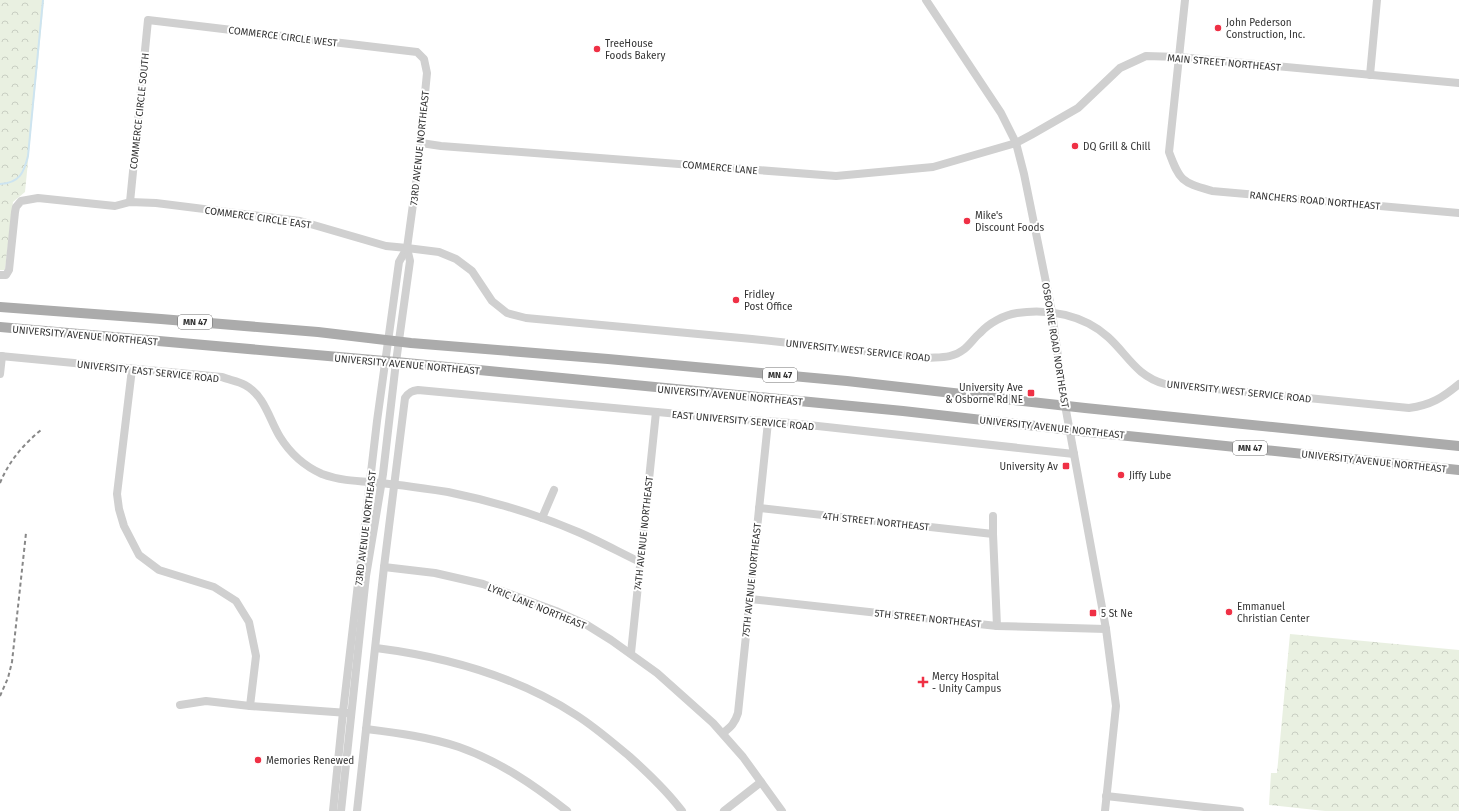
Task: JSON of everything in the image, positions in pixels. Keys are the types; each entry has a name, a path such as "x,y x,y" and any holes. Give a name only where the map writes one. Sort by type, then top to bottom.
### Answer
{"main road":[{"name":"UNIVERSITY AVENUE NORTHEAST","path":"0,307 318,332 394,341 624,360 847,381 1459,446"},
{"name":"UNIVERSITY AVENUE NORTHEAST","path":"0,327 391,362 902,411 1459,470"}],"street":[{"name":"OSBORNE ROAD NORTHEAST","path":"926,0 1001,113 1016,143 1024,174 1052,312 1065,405 1106,629 1116,706 1105,811"},
{"path":"1179,57 1185,0"},
{"path":"1370,75 1376,0"},
{"name":"COMMERCE CIRCLE WEST","path":"148,20 417,52"},
{"name":"COMMERCE CIRCLE SOUTH","path":"130,202 148,20"},
{"name":"73RD AVENUE NORTHEAST","path":"333,811 370,482 394,341 410,261 406,248 421,143 427,74 424,59 417,52"},
{"name":"MAIN STREET NORTHEAST","path":"1016,143 1078,108 1120,68 1146,56 1179,57 1459,83"},
{"name":"RANCHERS ROAD NORTHEAST","path":"1179,57 1169,152 1177,173 1188,184 1212,191 1459,213"},
{"name":"COMMERCE LANE","path":"421,143 442,146 836,176 933,167 1016,143"},
{"name":"COMMERCE CIRCLE EAST","path":"0,276 6,275 9,270 16,207 21,201 38,198 115,206 130,202 156,203 300,221 386,246 406,248"},
{"name":"UNIVERSITY WEST SERVICE ROAD","path":"406,248 439,252 456,259 472,271 492,301 507,313 526,318 752,339 928,358 948,357 963,350 981,331 1004,316 1018,313 1052,312 1094,326 1107,336 1144,375 1154,381 1165,384 1408,408 1440,399 1459,384"},
{"path":"0,374 1,356"},
{"name":"UNIVERSITY EAST SERVICE ROAD","path":"1,356 222,377 245,385 257,395 267,410 280,436 294,455 308,467 324,474 352,482 370,482 446,492 478,498 513,508 578,532 640,562"},
{"name":"73RD AVENUE NORTHEAST","path":"342,811 366,576 381,484 391,362"},
{"path":"132,369 117,494 119,509 124,526 139,555 159,570 214,587 236,601 249,622 256,656 250,706"},
{"name":"EAST UNIVERSITY SERVICE ROAD","path":"395,486 405,398 412,391 781,422 1074,454"},
{"name":"74TH AVENUE NORTHEAST","path":"631,654 656,412"},
{"name":"75TH AVENUE NORTHEAST","path":"723,733 736,721 738,713 768,422"},
{"path":"358,811 384,568 395,486"},
{"path":"542,518 554,490"},
{"name":"4TH STREET NORTHEAST","path":"759,508 993,534"},
{"path":"994,516 993,534 998,626"},
{"name":"LYRIC LANE NORTHEAST","path":"384,568 435,573 490,586 556,611 586,625 631,654 676,689 723,733 782,811"},
{"name":"5TH STREET NORTHEAST","path":"750,599 998,626 1106,629"},
{"path":"376,648 422,655 478,669 515,683 544,697 576,715 601,732 658,783 682,811"},
{"path":"180,704 206,701 250,706 352,713"},
{"path":"366,729 413,735 460,748 505,768 528,782 567,811"},
{"path":"724,811 761,782"},
{"path":"1106,796 1240,811"}],"green space":[{"path":"0,0 44,0 25,192 13,202 5,270 0,270"},
{"path":"1290,634 1459,650 1459,811 1325,811 1269,805 1271,773 1277,773"}],"waterway":[{"path":"0,184 17,179 23,172 28,156 43,0"}],"railway":[{"path":"0,483 17,454 41,430"},
{"path":"0,696 8,678 12,662 26,533"}],"place":[{"name":"John Pederson Construction, Inc.","path":"1218,28"},
{"name":"TreeHouse Foods Bakery","path":"597,49"},
{"name":"DQ Grill & Chill","path":"1075,146"},
{"name":"Mike's Discount Foods","path":"967,221"},
{"name":"Fridley Post Office","path":"736,300"},
{"name":"University Ave & Osborne Rd NE","path":"1031,393"},
{"name":"University Av","path":"1066,466"},
{"name":"Jiffy Lube","path":"1121,475"},
{"name":"Emmanuel Christian Center","path":"1229,612"},
{"name":"5 St Ne","path":"1093,613"},
{"name":"Mercy Hospital - Unity Campus","path":"923,682"},
{"name":"Memories Renewed","path":"258,760"}]}
